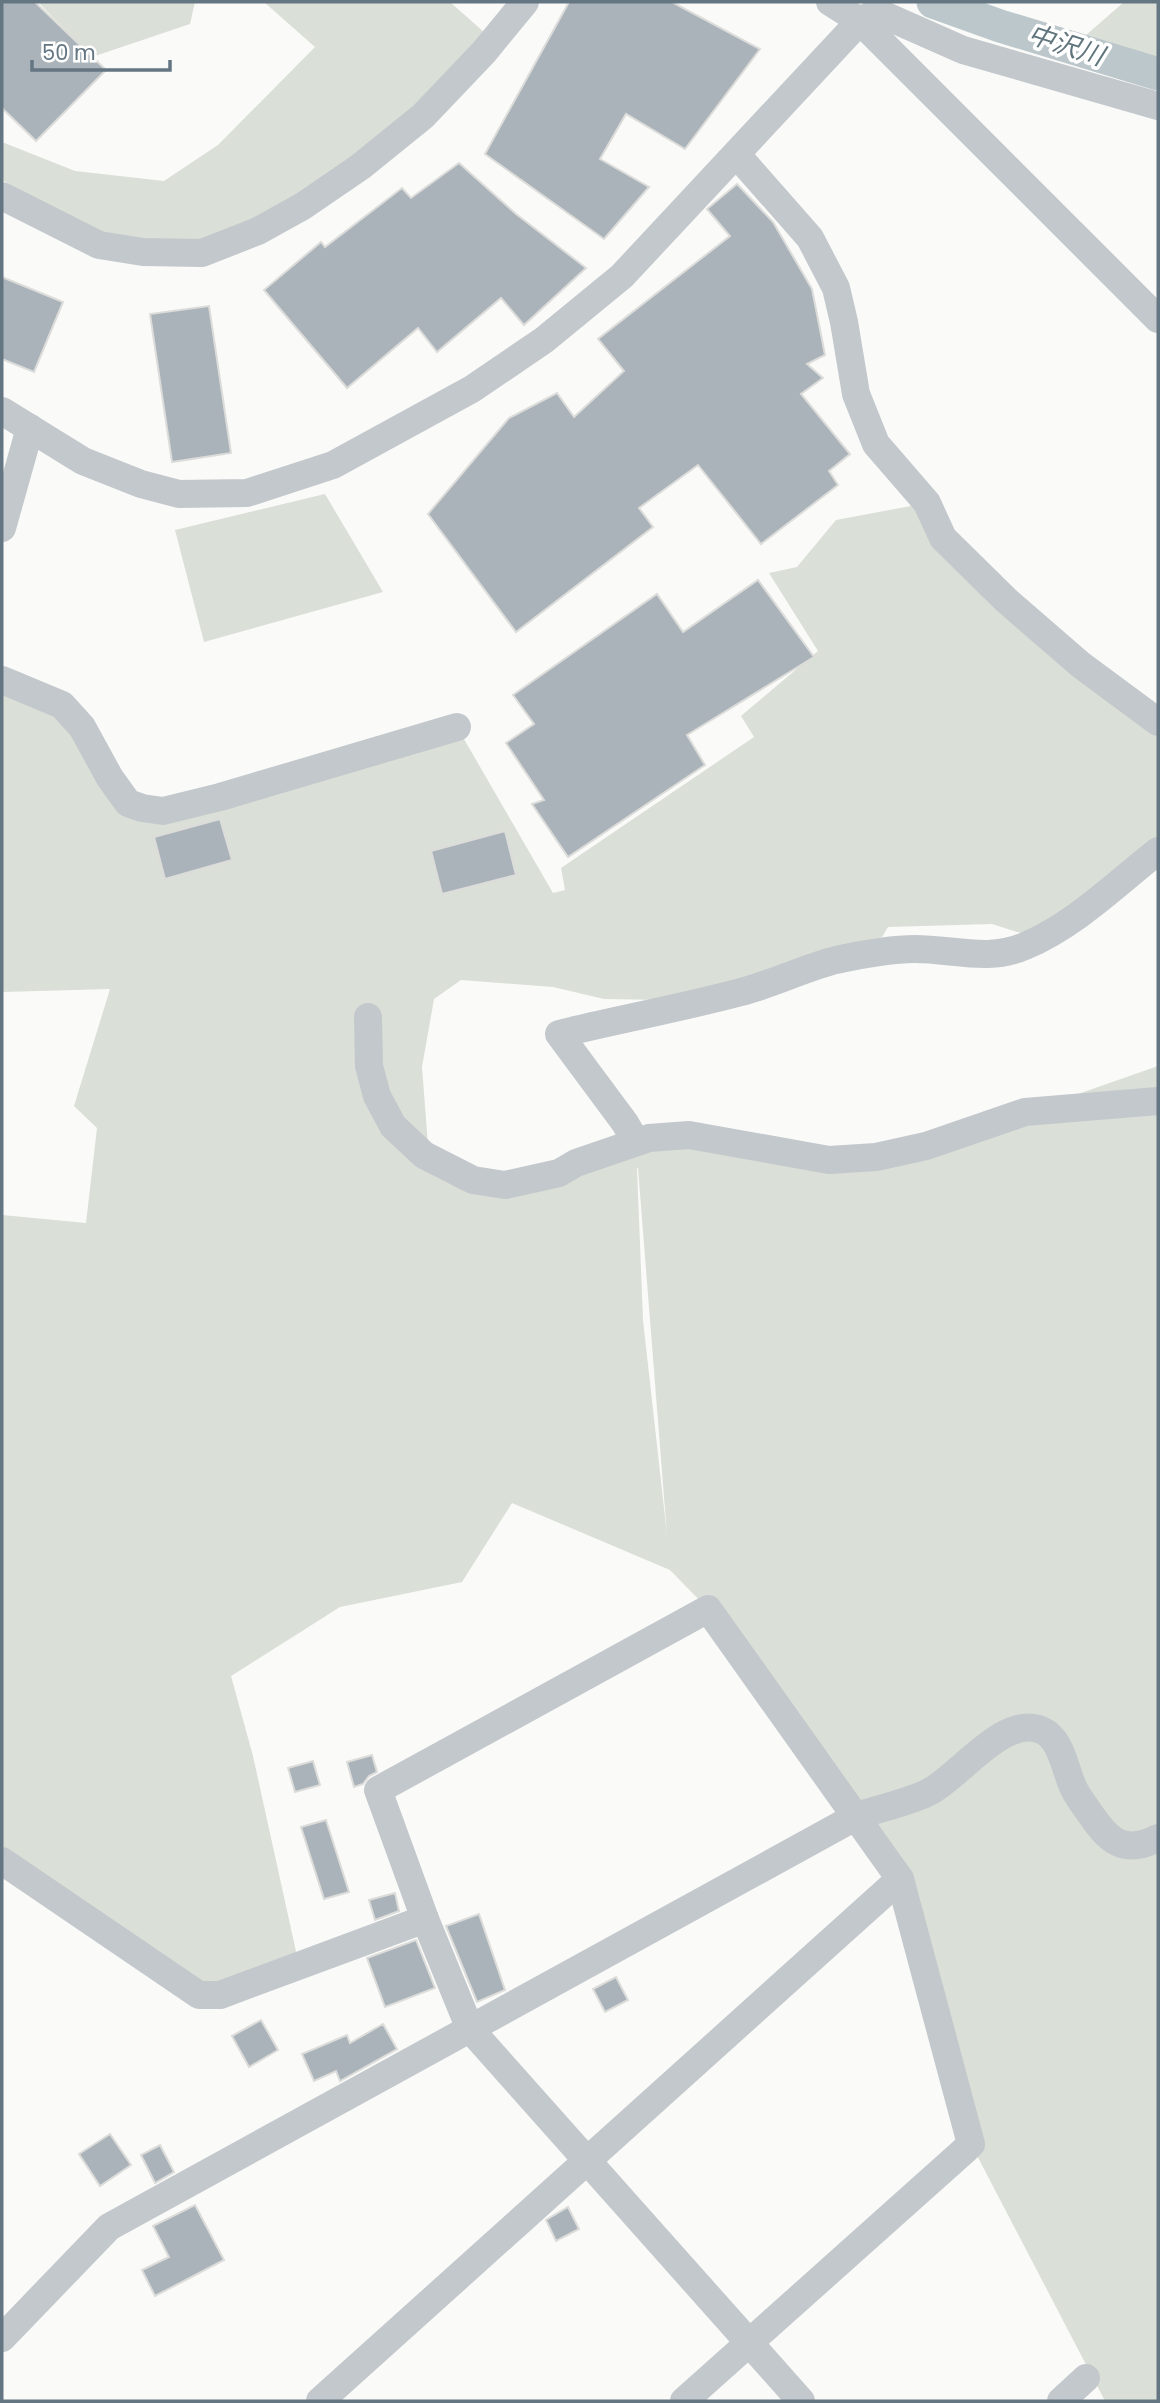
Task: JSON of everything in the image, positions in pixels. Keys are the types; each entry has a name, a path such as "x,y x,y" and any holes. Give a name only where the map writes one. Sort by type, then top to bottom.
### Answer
{"street":[{"path":"2,196 99,246 142,252 202,253 258,231 303,206 360,167 423,116 484,52 525,2"},
{"path":"831,2 860,21 1158,319"},
{"path":"2,411 83,461 141,484 179,494 247,493 332,465 472,389 544,340 622,275 860,21 877,12 963,50 1158,106"},
{"path":"737,155 810,238 836,288 856,394 876,444 927,503 943,538 1006,600 1082,665 1158,722"},
{"path":"2,528 30,428"},
{"path":"2,680 62,705 82,727 110,778 128,803 163,811 220,797 457,727"},
{"path":"636,1142 559,1034 742,992 836,960 911,949 1003,954 1026,946 1061,928 1158,851"},
{"path":"368,1017 369,1066 377,1096 393,1126 416,1150 473,1180 505,1185 559,1173 576,1163 649,1138 689,1135 829,1160 876,1157 926,1146 1025,1112 1158,1101"},
{"path":"684,2401 749,2343 971,2144 900,1879 708,1609 378,1790 425,1919 470,2029 588,2161 749,2343 801,2401"},
{"path":"2,2338 109,2227 857,1816 930,1792 1012,1730 1028,1727 1043,1730 1054,1740 1074,1791 1105,1836 1129,1844 1146,1844 1158,1838"},
{"path":"2,1861 199,1995 220,1995 425,1919"},
{"path":"320,2401 900,1879"},
{"path":"1060,2401 1086,2378"}],"shaded area":[{"path":"38,2 195,2 190,24 92,57"},
{"path":"264,2 450,2 494,41 370,159 203,244 99,245 32,197 2,180 2,142 75,171 164,181 218,145 315,47"},
{"path":"1124,2 1158,2 1158,58 1085,36"},
{"path":"325,494 383,592 204,642 175,530"},
{"path":"927,503 1158,734 1158,851 1040,939 992,924 888,927 882,937 852,944 764,976 664,1000 604,999 553,987 461,980 434,999 422,1067 429,1158 483,1182 636,1142 829,1160 1061,1100 1158,1066 1158,2401 1105,2401 971,2144 879,1848 708,1609 670,1570 512,1503 462,1582 340,1607 231,1676 253,1756 297,1956 199,1995 2,1861 2,1215 86,1223 97,1128 74,1106 110,989 2,992 2,674 82,727 142,808 457,727 553,893 565,890 561,868 754,737 741,716 818,651 769,573 797,567 836,520","holes":["638,1168 667,1535 643,1320"]}],"building":[{"path":"2,2 35,2 106,70 36,141 2,108"},
{"path":"569,2 672,2 760,49 685,149 626,114 600,159 649,187 604,239 485,154"},
{"path":"459,163 516,214 586,268 524,325 501,298 437,352 418,328 347,388 264,290 321,242 325,247 402,188 411,198"},
{"path":"737,184 773,222 812,289 825,355 807,364 823,378 801,394 850,454 829,471 838,485 761,544 698,465 639,508 653,527 516,632 428,514 509,418 557,393 574,417 624,371 598,339 730,236 707,209"},
{"path":"2,277 63,302 34,372 2,359"},
{"path":"209,306 231,453 172,462 150,314"},
{"path":"758,580 814,657 687,735 705,765 568,857 532,804 544,800 506,743 534,724 513,695 657,594 683,632"},
{"path":"220,819 232,860 165,879 154,837"},
{"path":"505,831 516,875 442,894 431,851"},
{"path":"372,1755 377,1772 369,1776 363,1784 354,1787 347,1762"},
{"path":"313,1761 320,1785 295,1792 288,1768"},
{"path":"326,1820 349,1892 324,1899 301,1827"},
{"path":"395,1893 399,1911 375,1920 369,1900"},
{"path":"479,1914 505,1990 477,2002 446,1926"},
{"path":"416,1940 435,1988 385,2007 367,1958"},
{"path":"616,1977 628,2000 605,2012 593,1989"},
{"path":"261,2020 278,2050 249,2067 232,2036"},
{"path":"383,2024 397,2049 340,2081 336,2071 314,2081 302,2054 347,2035 350,2043"},
{"path":"110,2134 131,2165 100,2186 79,2154"},
{"path":"160,2145 174,2172 155,2183 141,2155"},
{"path":"195,2205 224,2260 155,2296 142,2270 169,2257 153,2226"},
{"path":"568,2207 579,2229 556,2241 546,2220"}],"waterway":[{"name":"中沢川","path":"933,2 1000,26 1158,74"}]}
